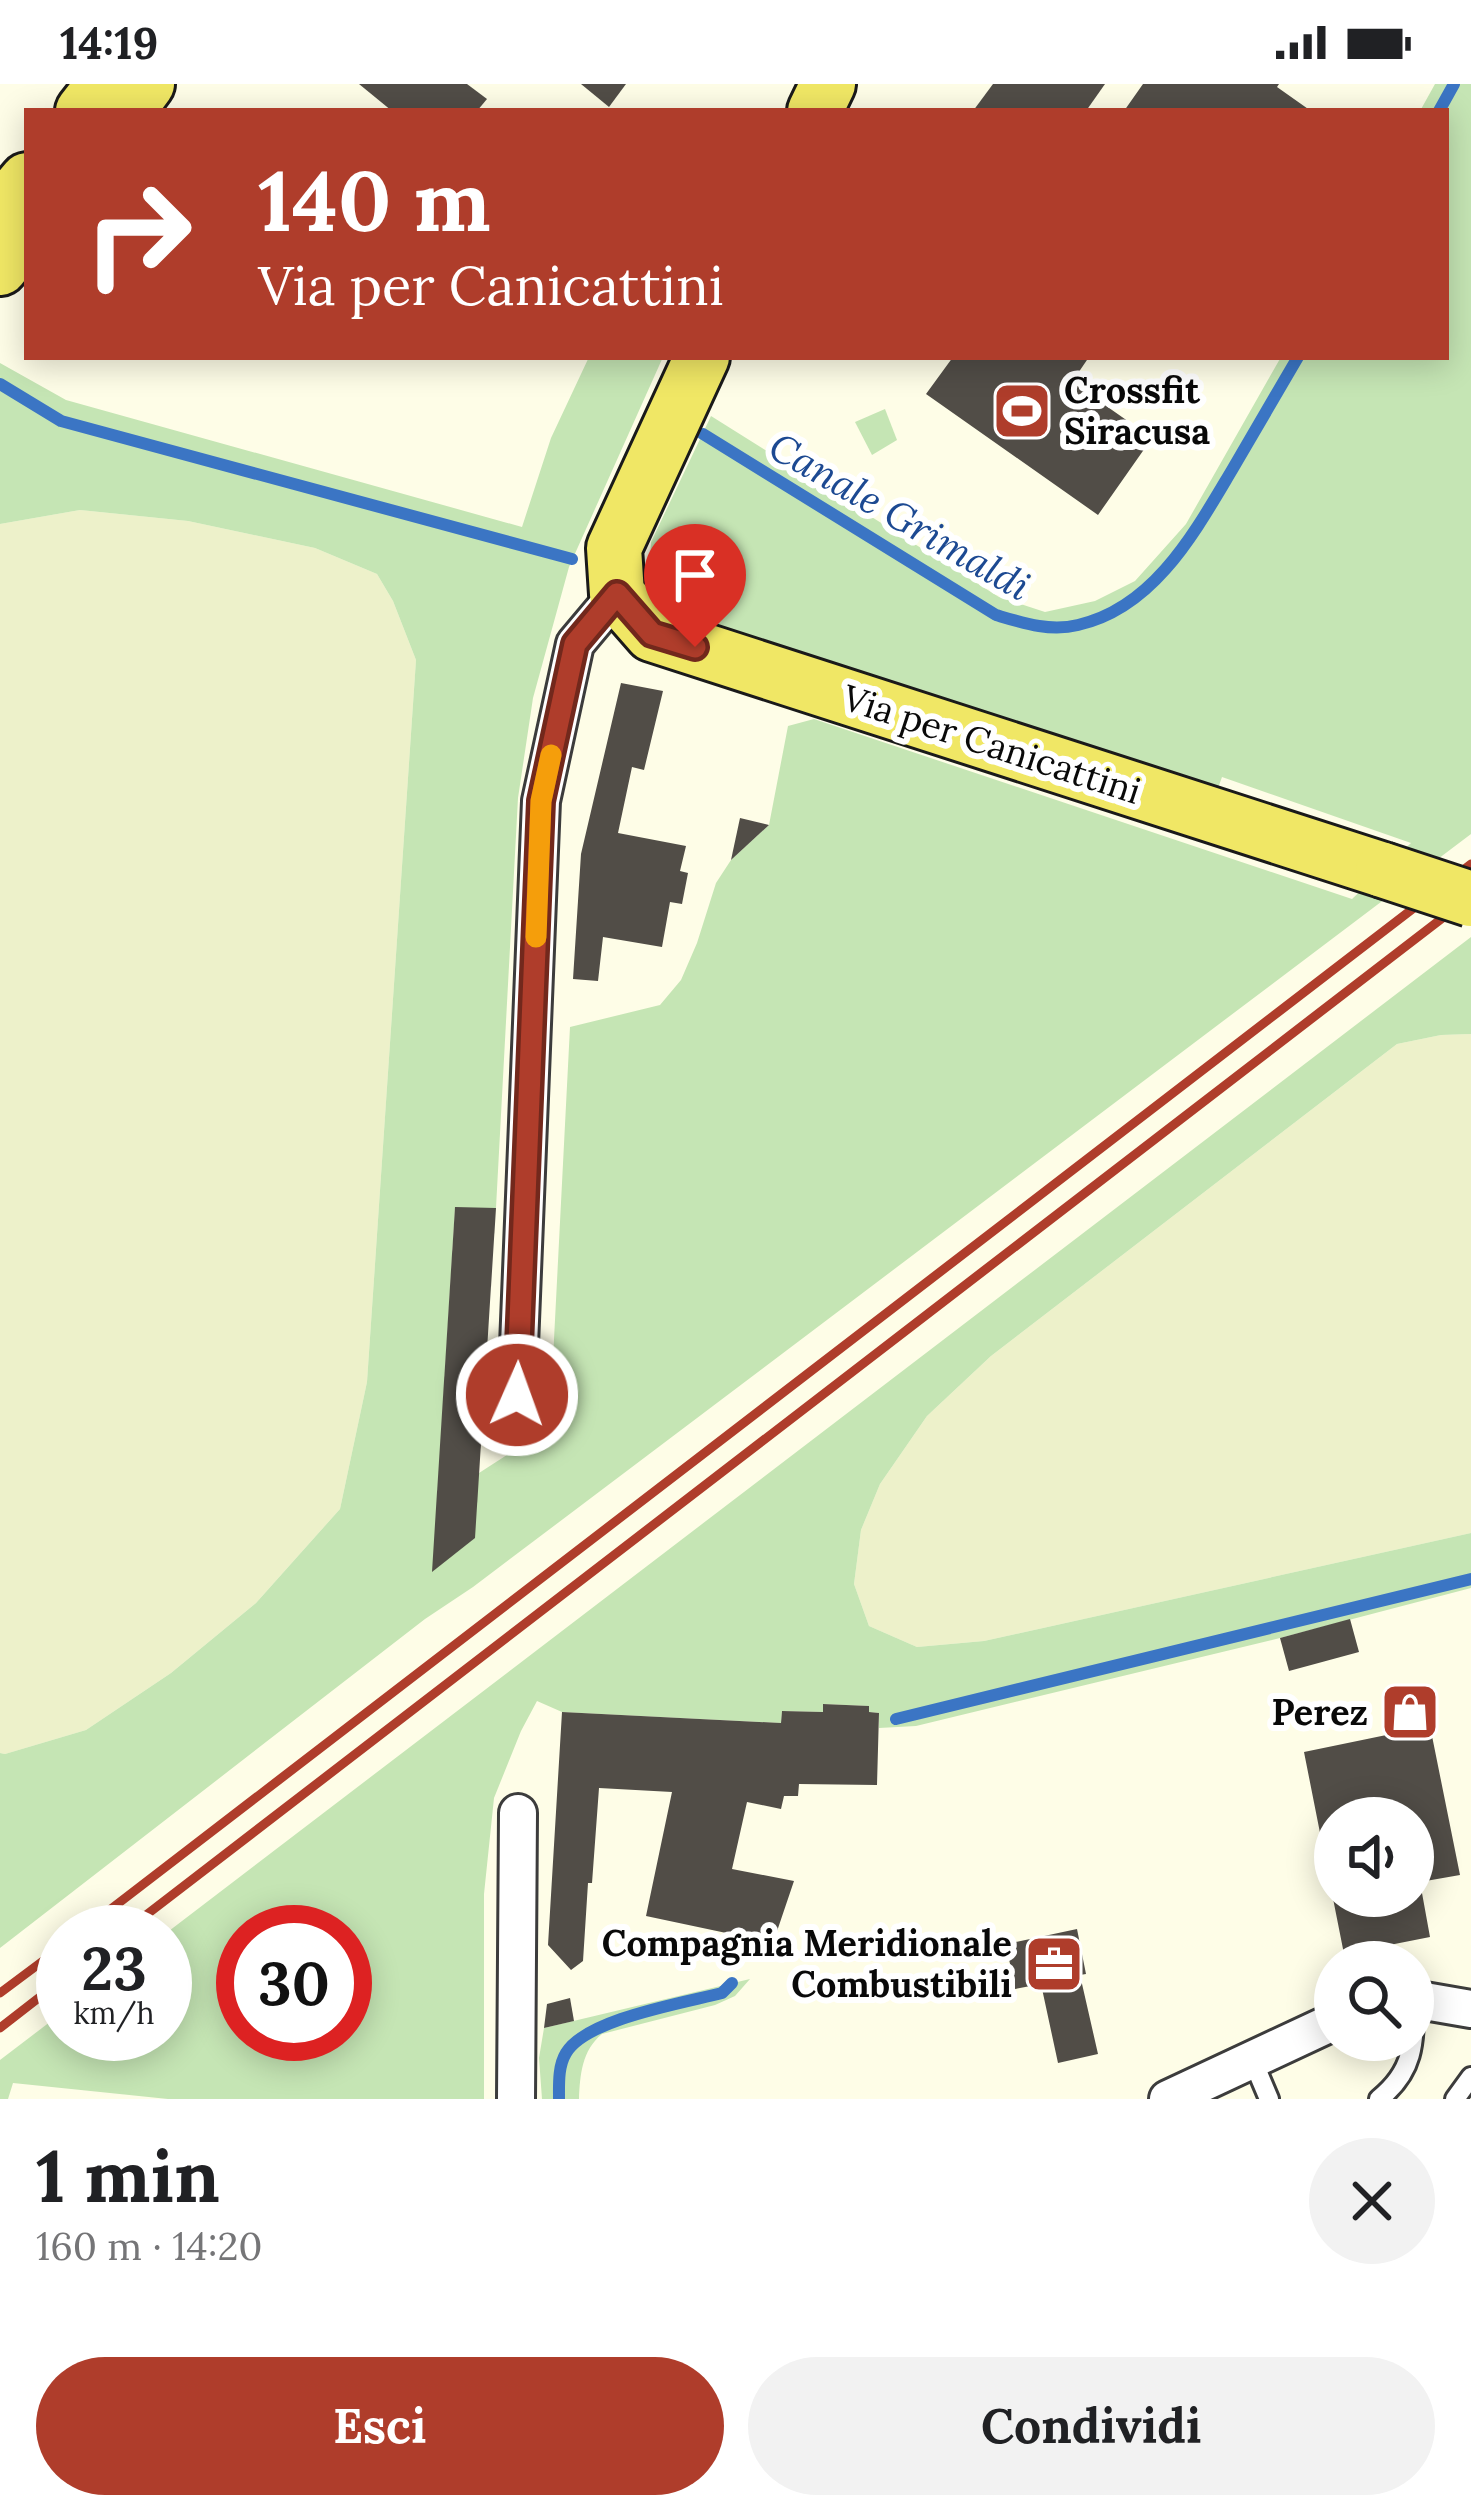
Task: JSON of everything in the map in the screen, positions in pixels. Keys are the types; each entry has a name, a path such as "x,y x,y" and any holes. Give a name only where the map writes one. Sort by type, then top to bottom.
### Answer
{"main road":[{"path":"84,108 104,84"},
{"path":"0,213 24,184"},
{"path":"0,268 24,238"},
{"path":"617,594 614,548 701,360"},
{"name":"Via per Canicattini","path":"617,594 652,634 1471,899"}],"street":[{"path":"517,1395 541,801 575,644 617,594"},
{"path":"516,2099 518,1813"},
{"path":"1434,2003 1471,2009"},
{"path":"1168,2099 1314,2031"}],"lane":[{"path":"1253,2061 1269,2099"},
{"path":"1378,2099 1409,2061"},
{"path":"1455,2099 1471,2077"}],"green space":[{"path":"1435,84 1471,84 1471,834 425,1619 56,1905 36,1905 36,1920 0,1948 0,1753 86,1730 171,1673 256,1603 340,1509 367,1382 416,660 377,574 315,548 188,521 80,510 0,524 0,363 66,400 522,527 551,438 588,360 662,360 569,567 533,698 518,798 496,1208 455,1208 433,1571 479,1473 535,1437 551,1398 570,1027 660,1005 681,980 716,883 731,860 769,825 788,726 814,719 1352,899 1411,843 1222,777 1217,791 721,628 675,607 649,577 651,542 711,416 999,597 1045,612 1095,601 1135,581 1186,524 1279,360 1449,360 1449,108 1422,108"},
{"path":"885,409 897,440 872,455 855,422"},
{"path":"80,510 188,521 315,548 377,574 416,660 367,1382 340,1509 256,1603 171,1673 86,1730 5,1754 0,1753 0,524"},
{"path":"1471,937 1471,1034 1397,1044 991,1356 927,1416 880,1484 861,1530 854,1584 869,1626 917,1647 984,1641 1471,1533 1471,1588 916,1726 879,1728 879,1713 869,1712 868,1706 824,1704 823,1712 782,1711 781,1723 562,1712 537,1701 494,1798 484,1894 484,2099 168,2099 13,2083 8,2099 0,2099 0,2060 36,2033 36,2061 192,2061 192,1913"},
{"path":"1471,1034 1471,1533 984,1641 917,1647 869,1626 854,1584 861,1530 880,1484 927,1416 991,1356 1397,1044"},
{"path":"750,1979 735,1996 715,2005 602,2034 586,2055 579,2099 542,2099 539,2058 544,2028"}],"building":[{"path":"359,84 467,84 487,99 480,108 388,108"},
{"path":"581,84 626,84 609,107"},
{"path":"993,84 1105,84 1088,108 975,108"},
{"path":"1143,84 1279,84 1307,108 1126,108"},
{"path":"951,360 1087,360 1072,382 1152,438 1098,515 926,394"},
{"path":"621,683 663,691 644,770 632,767 618,833 686,846 680,871 688,873 682,904 670,902 662,947 603,937 598,981 573,979 581,854"},
{"path":"740,818 769,825 731,860"},
{"path":"455,1207 496,1208 475,1538 432,1572"},
{"path":"1350,1619 1359,1652 1289,1671 1280,1638"},
{"path":"823,1704 869,1706 869,1712 879,1713 877,1785 799,1784 798,1796 784,1796 781,1809 747,1802 732,1869 794,1881 773,1943 646,1916 672,1792 599,1788 583,1961 571,1970 548,1945 562,1712 781,1723 782,1711 823,1712"},
{"path":"1430,1726 1460,1875 1434,1880 1434,1797 1314,1797 1314,1802 1304,1752"},
{"path":"1337,1917 1426,1917 1430,1937 1410,1941 1341,1941"},
{"path":"1077,1929 1086,1974 1080,1975 1098,2054 1058,2063 1041,1984 1015,1989 1006,1944"},
{"path":"570,1998 574,2021 544,2028 547,2004"}],"waterway":[{"name":"Canale Grimaldi","path":"1441,108 1454,84"},
{"name":"Canale Grimaldi","path":"703,434 996,615 1037,626 1068,627 1105,616 1129,602 1170,564 1203,518 1296,360"},
{"name":"Canale Grimaldi","path":"0,384 61,421 572,559"},
{"path":"896,1719 1471,1579"},
{"path":"559,2099 562,2064 577,2041 637,2014 722,1993 732,1983"}],"railway":[{"path":"116,1905 1471,864"},
{"path":"159,1905 1471,896"},
{"path":"0,1993 36,1966"},
{"path":"0,2028 36,2000"}],"slow traffic":[{"path":"536,937 541,801 551,755"}],"place":[{"name":"Crossfit Siracusa","path":"1022,411"},
{"name":"Perez","path":"1410,1712"},
{"name":"Compagnia Meridionale Combustibili","path":"1054,1964"}],"route":[{"path":"517,1395 541,801 575,644 617,594 652,634 695,647"}]}
